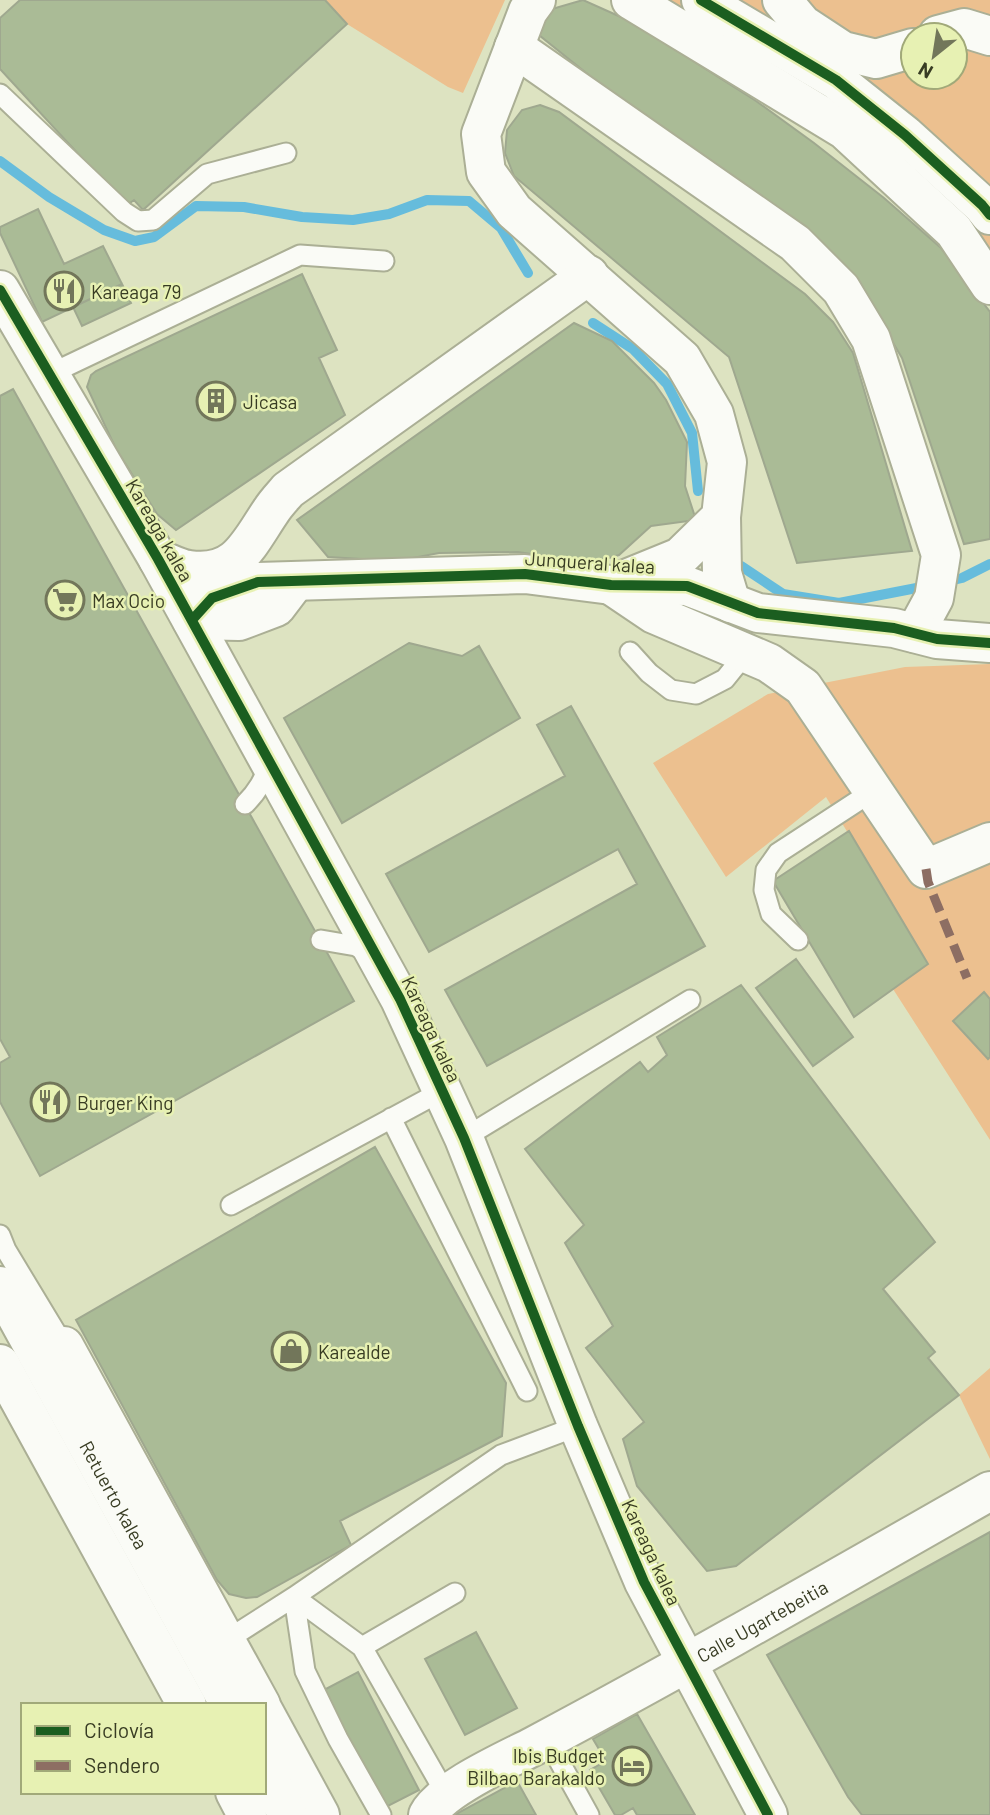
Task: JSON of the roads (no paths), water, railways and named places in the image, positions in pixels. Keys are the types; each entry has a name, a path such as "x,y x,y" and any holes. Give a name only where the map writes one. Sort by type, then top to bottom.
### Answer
{"street":[{"path":"536,0 528,11 481,134 486,172 514,211 682,359 714,414 727,462 721,517 722,573 731,603"},
{"path":"631,0 845,130 954,231 990,285"},
{"path":"701,0 839,65 899,52"},
{"path":"782,0 905,135 987,204"},
{"path":"969,30 990,36"},
{"path":"514,47 795,243 841,289 871,339 941,555 934,598 915,633"},
{"path":"158,559 188,570 218,568 239,557 256,538 271,510 289,490 589,275"},
{"name":"Kareaga kalea","path":"0,290 158,559 400,999 464,1138 578,1426 644,1582 768,1815"},
{"name":"Junqueral kalea","path":"611,586 680,556 721,517"},
{"path":"192,620 239,621 276,607 295,582 275,568 256,538"},
{"name":"Junqueral kalea","path":"295,582 525,573 611,586 687,586 758,613 894,628 937,639 990,643"},
{"name":"Junqueral kalea","path":"611,586 654,614 769,663 803,687 926,869 990,842"},
{"name":"Retuerto kalea","path":"0,1286 53,1352 215,1648 229,1703"},
{"name":"Retuerto kalea","path":"0,1364 186,1703"},
{"name":"Calle Ugartebeitia","path":"437,1806 466,1782 688,1664 990,1491"},
{"path":"215,1648 259,1703"},
{"path":"266,1716 320,1815"},
{"path":"266,1774 288,1815"},
{"path":"236,1794 247,1815"}],"lane":[{"path":"0,94 124,212 138,221 153,220 207,174 286,153"},
{"path":"48,375 300,255 384,261"},
{"path":"629,652 649,673 671,690 696,694 725,679 746,653"},
{"path":"245,804 265,779 270,761"},
{"path":"798,940 771,914 764,890 766,870 778,853 873,790"},
{"path":"321,940 356,946 376,957"},
{"path":"464,1138 690,1000"},
{"path":"231,1205 442,1091"},
{"path":"391,1118 527,1391"},
{"path":"0,1235 53,1352"},
{"path":"215,1648 501,1455 578,1426"},
{"path":"362,1647 455,1593"},
{"path":"294,1597 362,1647 437,1806"},
{"path":"294,1597 305,1671 338,1739 381,1815"},
{"path":"547,1739 589,1815"}],"waterway":[{"path":"0,161 49,197 104,230 135,241 154,237 196,206 244,207 302,217 353,220 389,214 427,200 469,201 501,228 528,273"},
{"path":"593,323 633,349 667,384 692,433 698,491"},
{"path":"945,582 962,578 990,564"},
{"path":"741,566 783,594 839,603 927,586"}],"place":[{"name":"Kareaga 79","path":"64,291"},
{"name":"Jicasa","path":"216,401"},
{"name":"Max Ocio","path":"65,600"},
{"name":"Burger King","path":"50,1102"},
{"name":"Karealde","path":"291,1351"},
{"name":"Ibis Budget Bilbao Barakaldo","path":"632,1766"}]}
